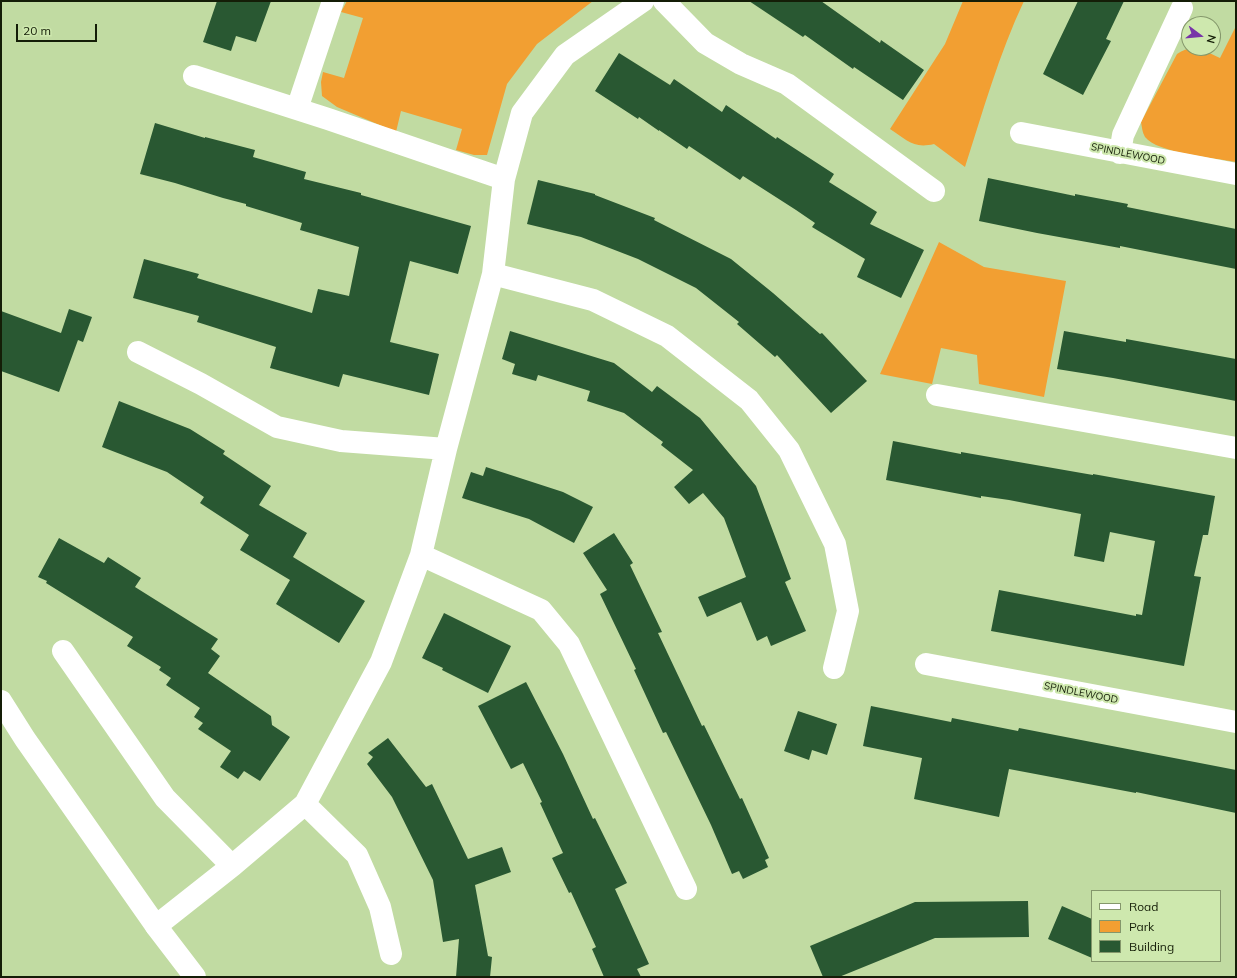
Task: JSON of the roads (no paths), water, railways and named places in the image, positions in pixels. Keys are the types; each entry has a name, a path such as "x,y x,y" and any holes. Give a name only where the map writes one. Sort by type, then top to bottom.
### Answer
{"street":[{"path":"297,109 332,1"},
{"path":"156,926 232,866 305,804 381,662 421,555 446,449 493,274 504,179 522,112 565,55 642,1"},
{"path":"664,1 705,43 741,64 787,84 934,191"},
{"path":"1120,153 1123,135 1182,8"},
{"path":"194,76 504,179"},
{"name":"SPINDLEWOOD","path":"1021,133 1236,174"},
{"path":"493,274 593,300 667,336 748,400 789,450 835,544 848,611 834,668"},
{"path":"138,352 201,384 277,427 341,441 446,449"},
{"path":"937,396 1236,448"},
{"path":"421,555 541,610 569,644 686,890"},
{"path":"62,651 165,798 232,866"},
{"name":"SPINDLEWOOD","path":"926,664 1236,722"},
{"path":"1,701 25,739 156,926 195,977"},
{"path":"305,804 357,855 380,907 391,954"}]}
